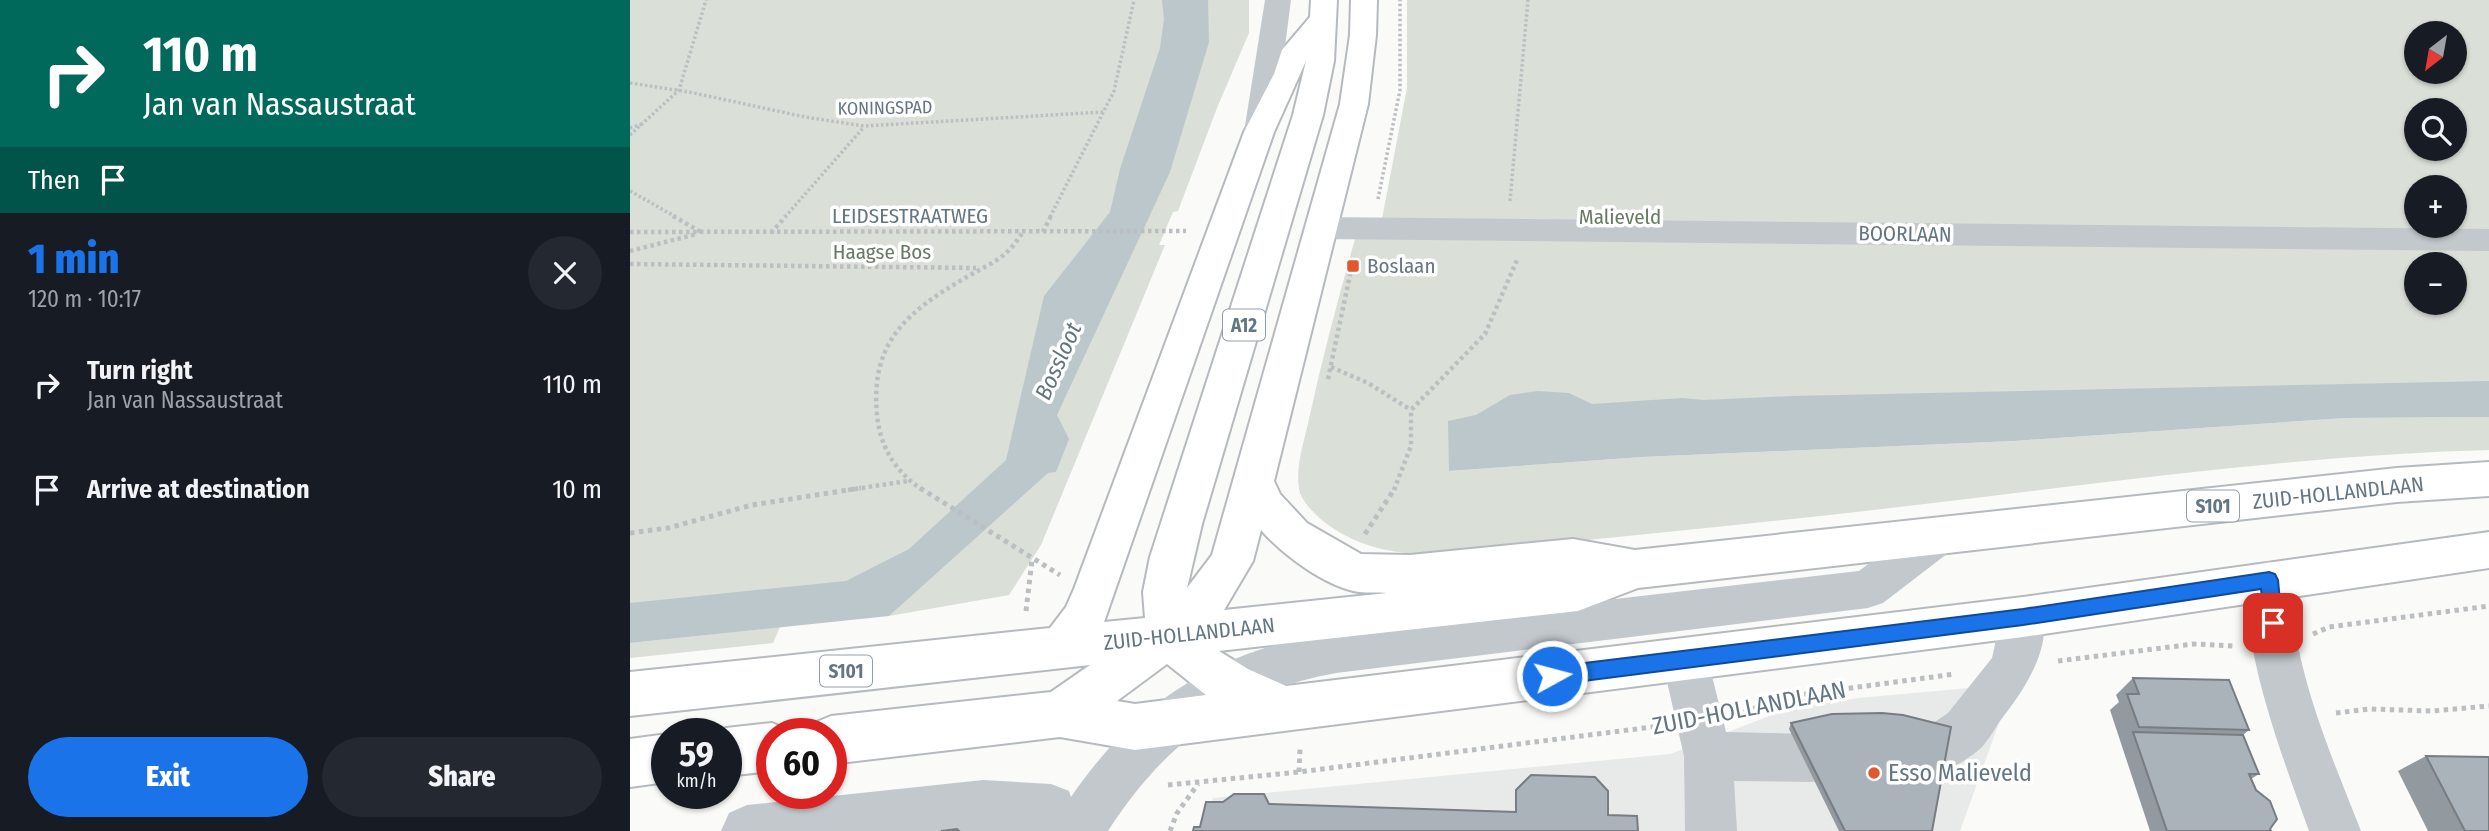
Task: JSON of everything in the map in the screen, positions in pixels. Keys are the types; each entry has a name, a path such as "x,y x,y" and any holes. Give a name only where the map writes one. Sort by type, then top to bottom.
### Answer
{"main road":[{"name":"A12","path":"1060,714 1170,635 1199,608 1224,575 1237,545 1354,104 1363,35 1364,0"},
{"name":"A12","path":"1063,647 1083,620 1096,589 1259,132 1288,74 1296,50 1324,9"},
{"name":"A12","path":"1170,635 1165,604 1171,559 1303,134 1317,81 1324,9"},
{"name":"ZUID-HOLLANDLAAN","path":"1063,647 1578,592 1635,569 2384,486 2489,479"},
{"path":"1254,482 1265,506 1292,536 1328,559 1358,573 1410,574 1573,558 1635,569"},
{"name":"ZUID-HOLLANDLAAN","path":"1060,714 1135,727 2023,617 2489,550"},
{"path":"1170,635 1195,659 1232,684 1285,708"},
{"name":"S101","path":"630,694 1063,647"},
{"path":"847,738 1060,714"},
{"path":"630,763 651,760"}],"street":[{"path":"1259,132 1278,0"},
{"name":"BOORLAAN","path":"1322,228 1363,241 1507,230 2489,240"},
{"name":"ZUID-HOLLANDLAAN","path":"1171,722 1232,684 1292,661 1324,653 1868,589 1937,537"},
{"path":"2269,580 2275,645 2293,718 2335,831"},
{"path":"1704,739 1808,758 1934,752 1965,730 2013,667 2023,617"},
{"path":"1685,660 1704,739 1711,831"},
{"path":"1079,831 1137,751 1171,722"},
{"path":"747,831 983,805 1051,809 1055,831"}],"path":[{"path":"630,135 679,90 706,0"},
{"path":"1043,232 1114,91 1134,0"},
{"path":"1328,379 1400,90 1400,0"},
{"path":"1364,536 1408,461 1413,437 1411,410 1485,334 1522,248 1507,230 1528,0"},
{"name":"KONINGSPAD","path":"630,83 679,90 828,123 864,126 1103,112"},
{"path":"630,128 646,122"},
{"path":"771,233 864,126"},
{"path":"630,191 701,232"},
{"path":"1024,231 1006,253 927,300 900,326 878,362 875,395 878,426 886,452 909,481 1064,578"},
{"name":"LEIDSESTRAATWEG","path":"630,232 1190,231"},
{"path":"630,251 701,232"},
{"path":"630,264 977,268"},
{"path":"1331,367 1368,383 1411,410"},
{"path":"630,533 652,533 728,511 795,497 909,481"},
{"name":"ZUID-HOLLANDLAAN","path":"1108,788 1198,783 1704,739 1731,716 1784,697 2193,644 2253,648 2294,642 2329,627 2489,606"},
{"path":"2369,709 2432,711 2489,706"},
{"path":"1170,831 1177,813 1198,783"}],"shaded area":[{"path":"2013,684 1960,831 1205,831 1213,798 1670,754 1785,710 1858,698"}],"green space":[{"name":"Haagse Bos","path":"630,0 1249,0 1249,33 1178,211 1173,212 1159,245 1165,245 1041,545 1009,595 889,616 902,603 630,624"},
{"name":"Malieveld","path":"1407,0 2489,0 2489,399 1449,442 1449,471 1642,457 2014,441 2345,418 2489,417 2489,450 2274,464 1860,512 1469,553 1412,554 1393,551 1357,541 1323,521 1307,505 1298,484 1300,456 1319,374 1355,239 1381,224 1407,88"},
{"path":"780,627 773,643 630,658 630,643"}],"water":[{"name":"Bossloot","path":"1162,0 1208,0 1209,42 1170,172 1057,415 1069,439 1056,472 1048,473 889,616 630,643 630,603 846,581 909,549 1006,460 1044,296 1110,212 1120,169 1160,48 1164,19"},
{"path":"2489,381 2489,417 2345,418 2014,441 1642,457 1449,471 1448,421 1476,415 1510,395 1538,391 1569,393 1592,404 1682,398 1704,400"}],"building":[{"path":"2133,678 2229,680 2249,730 2139,727 2127,694 2139,694"},
{"path":"1832,714 1903,715 1951,727 1932,831 1845,831 1791,723"},
{"path":"2133,732 2243,735 2259,774 2249,774 2256,790 2270,801 2277,819 2271,831 2167,831"},
{"path":"2426,756 2489,757 2489,831 2465,831"},
{"path":"1531,775 1595,777 1608,791 1608,815 1637,816 1638,831 1193,831 1194,827 1200,827 1206,802 1223,802 1234,794 1264,794 1269,804 1516,812 1516,790"}],"place":[{"name":"Boslaan","path":"1353,266"},
{"name":"Esso Malieveld","path":"1874,773"}],"route":[{"path":"1552,676 2023,617 2269,580 2273,623"}]}
